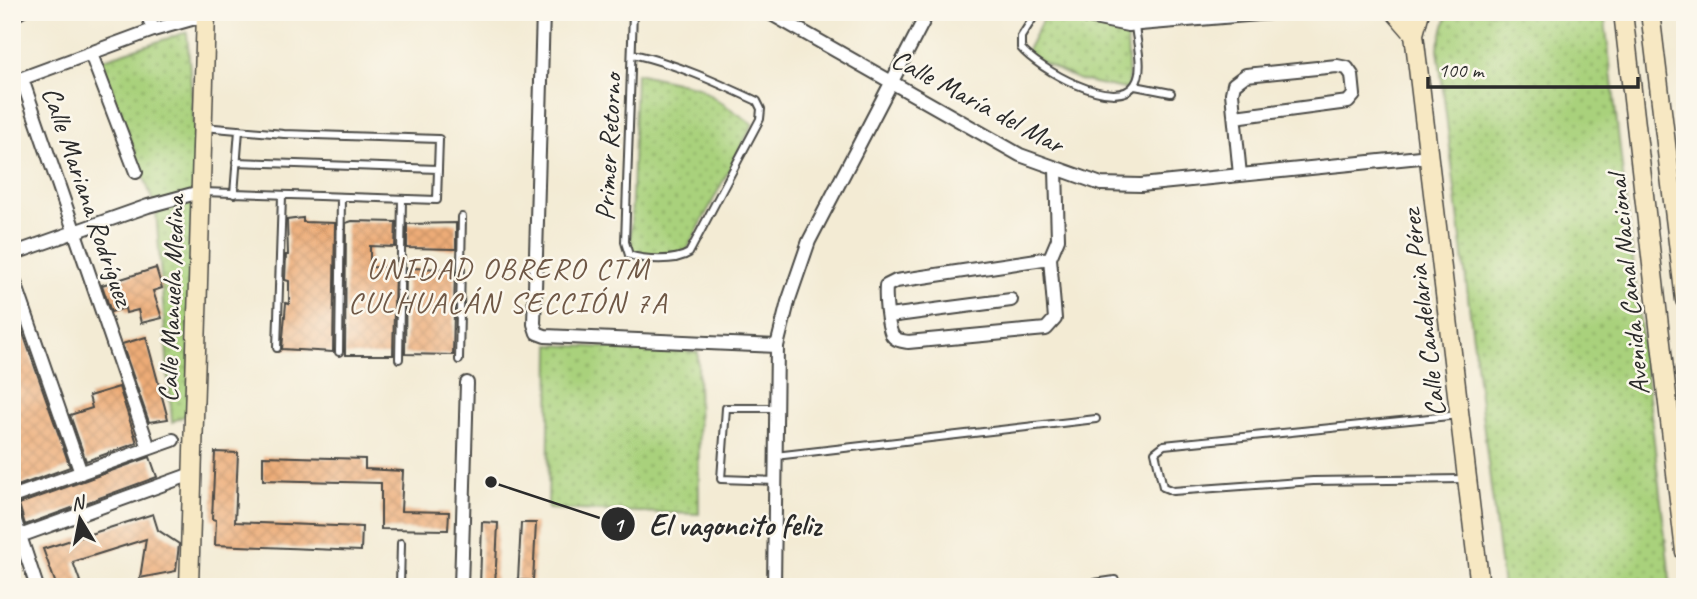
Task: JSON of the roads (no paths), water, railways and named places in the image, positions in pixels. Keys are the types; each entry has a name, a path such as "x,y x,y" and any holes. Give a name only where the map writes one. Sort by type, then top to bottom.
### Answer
{"street":[{"path":"12,15 20,12"},
{"path":"147,12 153,30"},
{"path":"543,12 534,324 537,333 545,336 777,346"},
{"name":"Calle María del Mar","path":"768,12 892,85 1020,155 1056,170 1109,185 1141,185 1430,156"},
{"path":"774,587 777,346 809,241 928,12"},
{"path":"1066,13 1135,25 1283,12"},
{"path":"1395,12 1414,34"},
{"name":"Calle Candelaria Pérez","path":"1420,12 1414,34 1480,587"},
{"name":"Avenida Canal Nacional","path":"1623,12 1681,493 1685,552"},
{"name":"Avenida Canal Nacional","path":"1650,12 1685,300"},
{"path":"17,81 153,30 206,14"},
{"name":"Calle Manuela Medina","path":"189,587 206,14"},
{"path":"91,54 136,172"},
{"path":"1235,117 1348,102 1354,95 1352,75 1347,68 1337,66 1246,75 1234,84 1235,117 1240,175"},
{"name":"Calle Mariana Rodríguez","path":"17,81 75,232 149,448"},
{"path":"1050,258 896,281 886,286 892,335 898,340 908,342 1046,329 1055,319 1050,258 1058,239 1056,170"},
{"path":"12,254 148,206 201,192"},
{"path":"12,274 81,473"},
{"path":"889,316 1011,300"},
{"path":"461,587 467,383"},
{"path":"12,497 173,440"},
{"path":"20,536 186,476"},
{"path":"12,512 37,587"}],"lane":[{"name":"Primer Retorno","path":"633,12 625,243 629,255 638,258 682,257 689,253 760,119 761,109 757,101 708,78 666,62 633,54"},
{"path":"1037,12 1021,37 1021,48 1054,74 1100,93 1124,93 1135,86 1139,75 1135,25"},
{"path":"1135,86 1171,93"},
{"path":"201,192 437,200 439,139 239,131 203,127"},
{"path":"234,194 239,131"},
{"path":"236,162 438,169"},
{"path":"277,348 282,195"},
{"path":"339,352 341,197"},
{"path":"399,359 402,199"},
{"path":"459,360 463,217"},
{"path":"776,408 726,408 721,479 776,481"},
{"path":"1461,415 1164,445 1155,452 1156,462 1163,487 1173,491 1313,481 1468,478"},
{"path":"775,456 1096,419"},
{"path":"400,587 401,543"},
{"path":"1067,587 1115,580"}],"place":[{"name":"El vagoncito feliz","path":"491,482"}],"district":[{"name":"UNIDAD OBRERO CTM CULHUACÁN SECCIÓN 7A","path":"508,285"}]}
